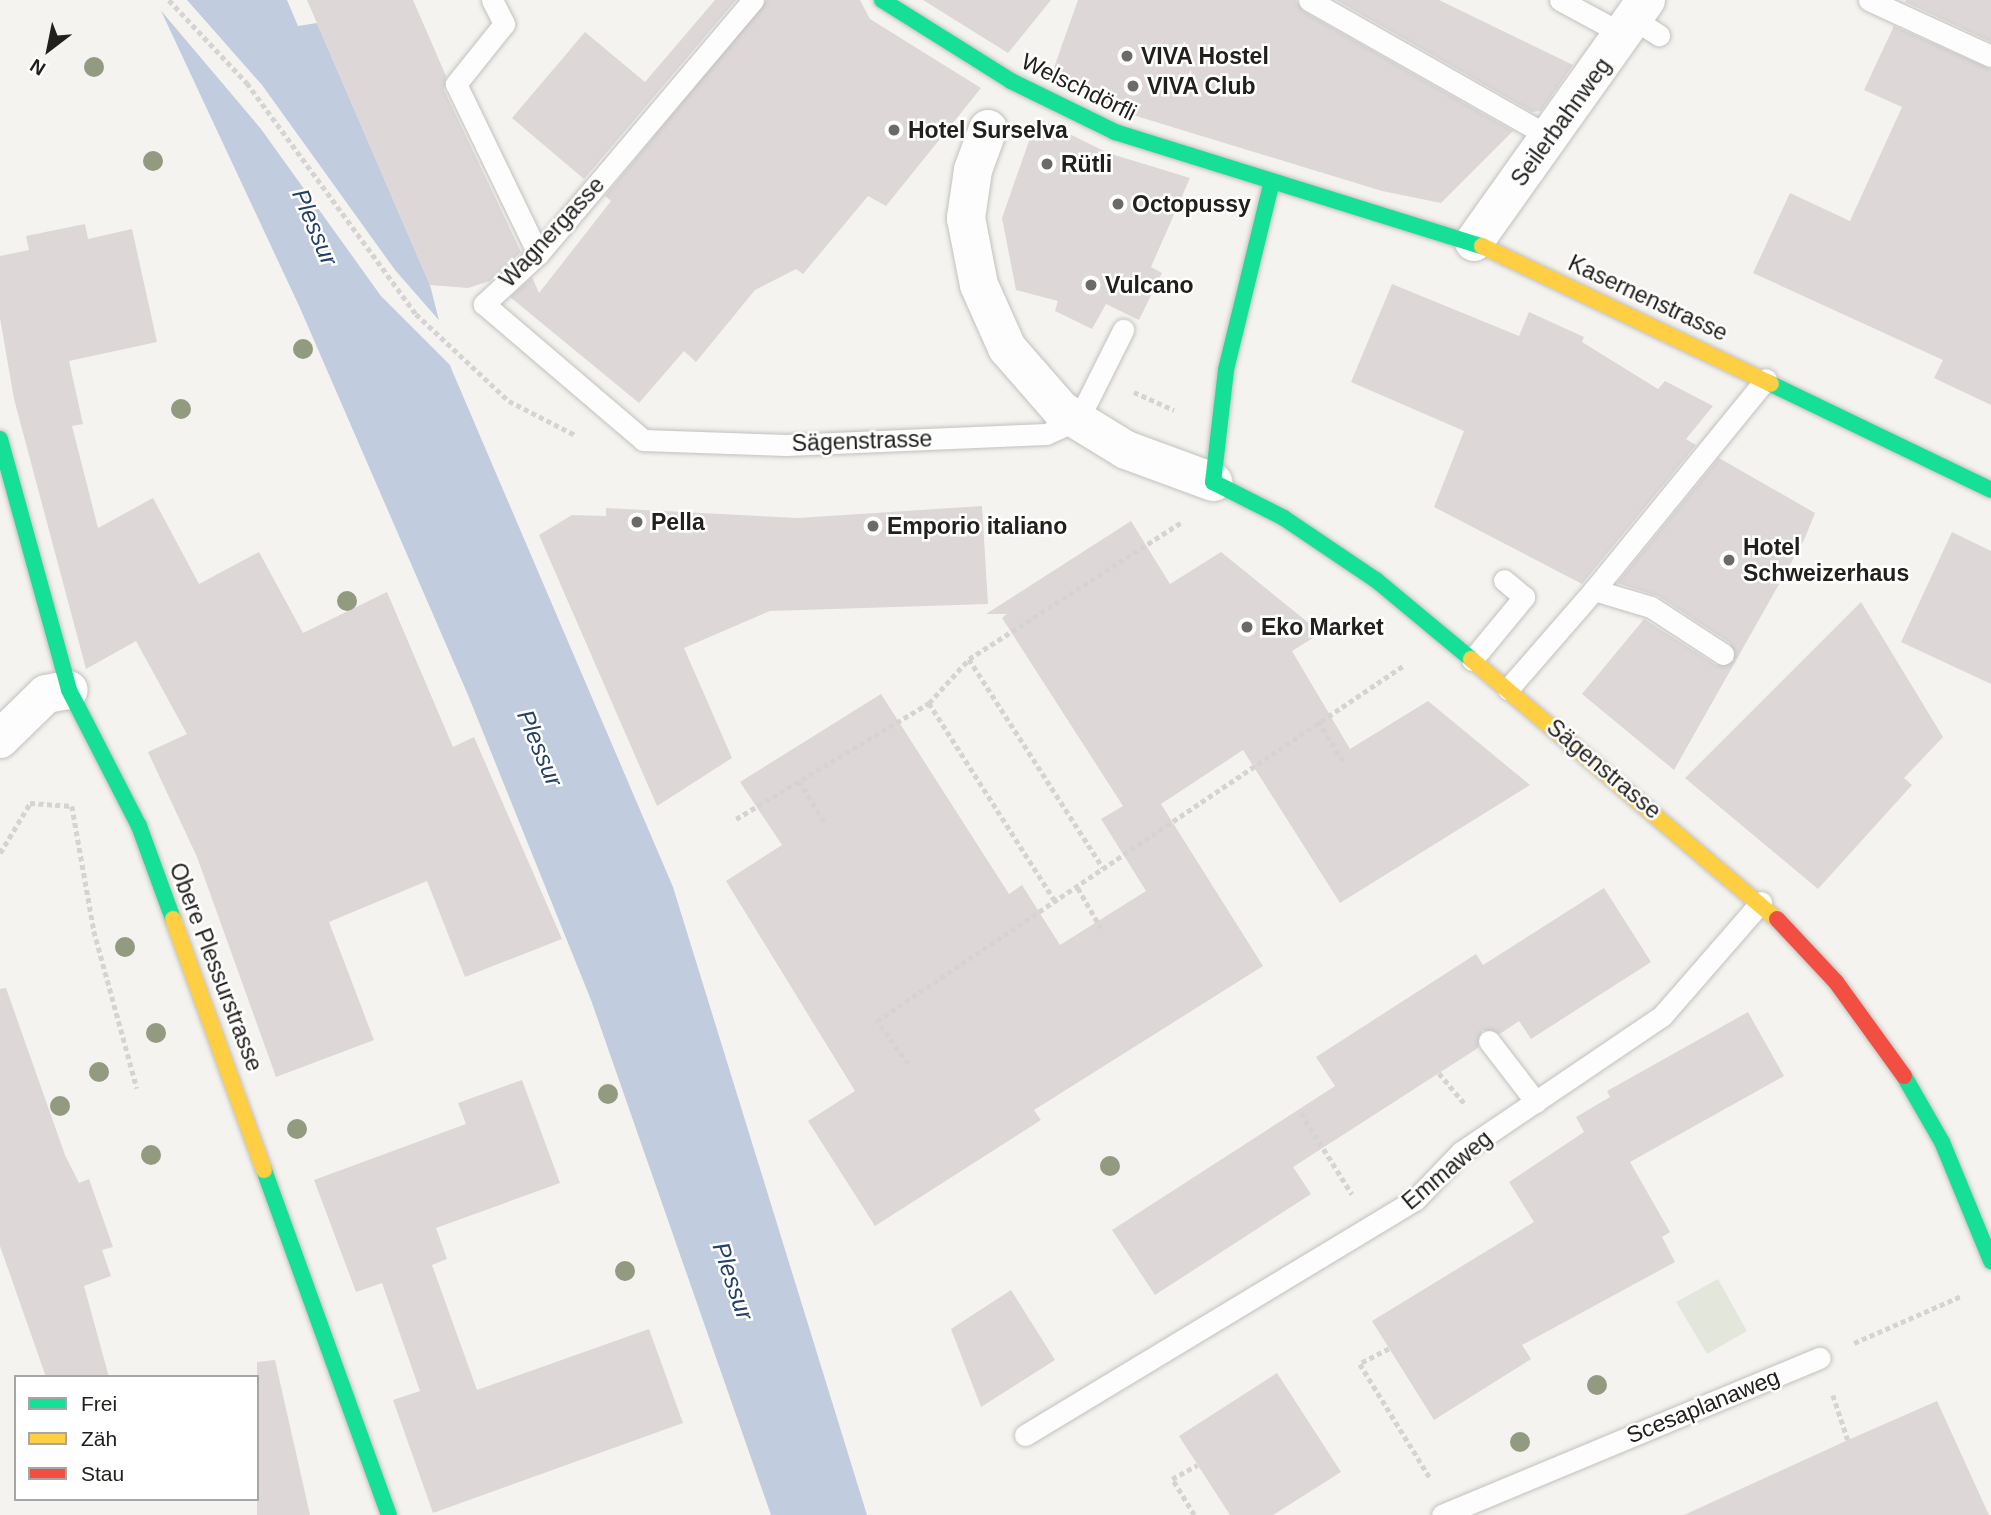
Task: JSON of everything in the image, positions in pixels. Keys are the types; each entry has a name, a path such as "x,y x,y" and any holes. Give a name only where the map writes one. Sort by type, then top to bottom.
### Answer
{"street":[{"name":"Welschdörfli","path":"882,0 972,58 1084,117 1156,148 1272,181"},
{"name":"Seilerbahnweg","path":"1474,242 1550,137 1640,22"},
{"name":"Sägenstrasse","path":"988,129 968,195 979,285 1020,369 1078,420 1126,450 1213,482 1333,549 1508,689 1761,902 1886,1048 1983,1212 1991,1261"},
{"name":"Kasernenstrasse","path":"1272,181 1474,242 1766,379 1991,490"},
{"path":"1213,482 1226,370 1272,181"},
{"name":"Obere Plessurstrasse","path":"0,439 69,690 139,826 388,1515"},
{"path":"0,739 46,694 69,690"}],"lane":[{"path":"492,0 504,24 456,83 538,254"},
{"name":"Wagnergasse","path":"643,440 484,304 538,254 753,0"},
{"path":"1309,0 1550,137"},
{"path":"1560,0 1640,22"},
{"path":"1868,0 1991,56"},
{"path":"1078,420 1123,330"},
{"path":"1508,689 1594,590 1766,379"},
{"name":"Sägenstrasse","path":"643,440 786,445 1046,434 1078,420"},
{"path":"1472,660 1524,597 1503,580"},
{"path":"1594,590 1651,607 1723,654"},
{"name":"Emmaweg","path":"1025,1435 1415,1200 1461,1152 1662,1016 1761,902"},
{"path":"1489,1041 1535,1102"},
{"name":"Scesaplanaweg","path":"1446,1513 1820,1358"}],"path":[{"path":"169,0 247,83 400,296 509,401"},
{"path":"1096,384 1120,386 1185,414"},
{"path":"736,819 929,703 969,659 1192,515"},
{"path":"969,659 1103,868"},
{"path":"908,1064 877,1021 1078,888 1103,868 1318,721 1403,666"},
{"path":"929,703 1056,902"},
{"path":"1318,721 1343,761"},
{"path":"799,781 825,823"},
{"path":"0,853 30,803 72,806 93,931 137,1088"},
{"path":"1078,888 1101,928"},
{"path":"1301,1113 1373,1227"},
{"path":"1848,1440 1820,1358 1964,1295"},
{"path":"1389,1349 1360,1364 1446,1513"},
{"path":"1194,1515 1172,1479 1198,1465"}],"shaded area":[{"path":"1718,1279 1747,1331 1707,1354 1676,1302"}],"water":[{"name":"Plessur","path":"156,0 287,0 298,26 317,23 430,285 451,368 673,887 867,1515 771,1515 591,1000 468,695 300,308"}],"pier":[{"path":"152,0 187,0 262,85 395,270 444,326 458,373 381,296 261,129"}],"building":[{"path":"307,0 413,0 446,76 444,90 521,252 490,281 468,288 430,285"},
{"path":"715,0 736,0 584,179 512,118 585,32 645,82"},
{"path":"766,0 860,0 870,19 981,88 886,206 868,196 803,274 796,269 755,290 696,362 684,351 639,403 510,297 532,277 539,293 611,201 605,196"},
{"path":"923,0 1051,0 1008,53"},
{"path":"1078,0 1296,0 1303,11 1513,131 1441,203 1382,191 1123,112 1051,76"},
{"path":"1336,0 1439,0 1573,65 1541,111 1532,112"},
{"path":"1991,0 1991,42 1905,2"},
{"path":"1894,26 1991,69 1991,405 1934,378 1943,360 1753,273 1790,193 1850,221 1902,107 1864,90"},
{"path":"1037,118 1108,153 1190,178 1151,267 1162,273 1139,320 1106,304 1092,329 1055,311 1058,301 1016,290 1002,218"},
{"path":"85,224 88,239 132,229 157,342 69,361 83,424 72,426 98,528 153,498 199,584 259,552 303,633 387,592 453,747 474,737 562,939 465,977 427,881 329,922 374,1040 276,1077 197,857 148,752 187,734 136,641 86,669 14,399 0,318 0,256 29,250 26,236"},
{"path":"1392,284 1519,336 1529,312 1584,337 1582,342 1658,389 1665,381 1713,406 1686,439 1696,445 1582,584 1434,507 1464,431 1351,382"},
{"path":"1719,458 1815,513 1804,540 1674,770 1582,694 1644,619 1716,665 1734,661 1730,643 1658,596 1617,583"},
{"path":"982,506 988,604 770,611 684,648 732,758 657,806 539,535 572,515 606,516 606,508 798,518"},
{"path":"1131,521 1170,584 1221,552 1321,633 1292,651 1350,749 1428,701 1530,785 1340,903 1243,750 1161,804 1263,966 1034,1110 1041,1120 875,1226 808,1121 855,1091 726,881 782,845 740,782 881,694 1009,894 1022,885 1060,945 1146,891 1101,819 1123,806 1002,618 1007,614 986,614"},
{"path":"1952,532 1991,551 1991,684 1901,642"},
{"path":"1861,602 1943,737 1904,778 1912,785 1818,889 1685,778"},
{"path":"1604,888 1651,962 1531,1039 1519,1021 1500,1034 1482,1030 1478,1048 1293,1167 1311,1194 1155,1295 1112,1230 1335,1086 1316,1057 1476,954 1483,965"},
{"path":"6,988 65,1155 79,1183 89,1179 113,1247 102,1250 111,1276 84,1286 108,1375 45,1375 0,1246 0,989"},
{"path":"1748,1012 1784,1076 1630,1162 1670,1232 1662,1237 1675,1262 1522,1345 1531,1359 1434,1420 1372,1321 1534,1222 1509,1182 1584,1132 1576,1117 1610,1097 1607,1091"},
{"path":"522,1080 560,1183 436,1228 447,1259 432,1265 477,1390 649,1329 683,1423 433,1513 393,1400 420,1391 382,1283 356,1292 314,1180 466,1124 458,1103"},
{"path":"1011,1290 1055,1360 981,1407 951,1329"},
{"path":"275,1360 310,1515 257,1515 257,1362"},
{"path":"1277,1373 1341,1472 1273,1515 1230,1515 1179,1436"},
{"path":"1937,1401 1989,1515 1684,1515 1848,1440"}],"traffic: fast":[{"path":"882,0 1011,81 1115,132 1482,246"},
{"path":"1272,181 1226,370 1213,482 1284,518 1376,580 1471,659"},
{"path":"1771,384 1991,490"},
{"path":"0,439 69,690 139,826 173,919"},
{"path":"1904,1076 1942,1142 1991,1261"},
{"path":"264,1170 389,1515"}],"traffic: slow":[{"path":"1482,246 1771,384"},
{"path":"1471,659 1777,919"},
{"path":"173,919 264,1170"}],"traffic: jam":[{"path":"1777,919 1836,982 1904,1076"}],"place":[{"name":"VIVA Hostel","path":"1127,56"},
{"name":"VIVA Club","path":"1133,86"},
{"name":"Hotel Surselva","path":"894,130"},
{"name":"Rütli","path":"1047,164"},
{"name":"Octopussy","path":"1118,204"},
{"name":"Vulcano","path":"1091,285"},
{"name":"Pella","path":"637,522"},
{"name":"Emporio italiano","path":"873,526"},
{"name":"Hotel Schweizerhaus","path":"1729,560"},
{"name":"Eko Market","path":"1247,627"}]}
